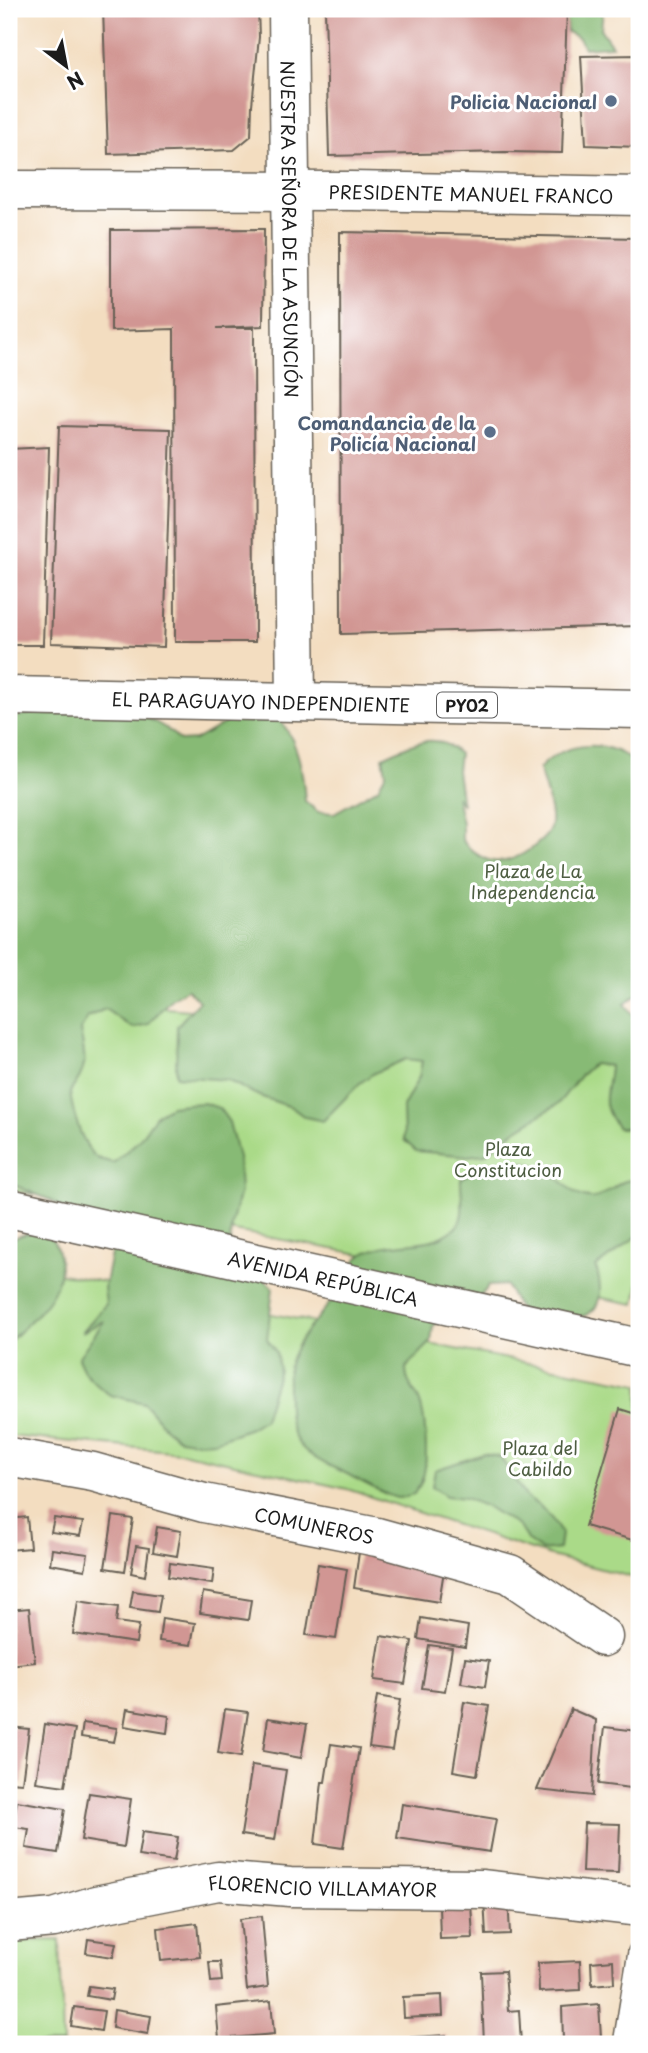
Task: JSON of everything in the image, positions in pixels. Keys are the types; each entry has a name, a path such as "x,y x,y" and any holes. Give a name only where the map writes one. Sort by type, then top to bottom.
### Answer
{"main road":[{"name":"NUESTRA SEÑORA DE LA ASUNCIÓN","path":"288,9 296,702"},
{"name":"PRESIDENTE MANUEL FRANCO","path":"9,190 639,196"},
{"name":"EL PARAGUAYO INDEPENDIENTE","path":"9,696 639,709"},
{"name":"AVENIDA REPÚBLICA","path":"9,1208 639,1348"},
{"name":"COMUNEROS","path":"9,1457 93,1472 204,1503 377,1537 510,1574 603,1637"},
{"name":"FLORENCIO VILLAMAYOR","path":"9,1922 54,1919 96,1905 218,1881 290,1886 483,1889 639,1907"}],"lane":[{"path":"624,2044 639,1952"}],"green space":[{"path":"603,9 601,30 612,46 584,48 579,38 567,32 565,10"},
{"name":"Plaza de La Independencia","path":"92,704 151,720 180,741 195,740 237,716 271,711 293,741 305,801 318,812 334,813 378,788 386,773 383,757 413,744 441,742 459,754 457,771 462,805 456,796 462,823 462,840 478,855 495,861 513,859 522,854 542,840 549,831 551,811 539,769 550,759 575,748 602,747 628,758 639,767 639,993 625,1004 639,1022 639,1124 634,1128 618,1128 612,1120 606,1105 610,1066 593,1064 558,1104 513,1132 485,1154 468,1156 416,1151 404,1140 403,1107 419,1077 422,1061 406,1059 374,1073 360,1083 323,1121 305,1117 291,1107 259,1096 227,1080 176,1076 177,1026 199,1001 187,989 171,999 148,1024 132,1028 105,1009 88,1017 80,1031 83,1069 70,1092 82,1137 97,1158 113,1163 138,1141 157,1114 171,1106 204,1103 219,1108 229,1122 238,1157 240,1191 231,1226 230,1243 273,1288 267,1339 276,1352 279,1370 264,1419 250,1428 215,1441 180,1439 166,1429 144,1403 110,1395 85,1373 78,1358 104,1321 82,1332 106,1304 104,1288 111,1254 106,1238 50,1200 9,1183 9,718"},
{"name":"Plaza Constitucion","path":"12,995 639,1048 639,1282 635,1304 9,1190"},
{"path":"506,1160 525,1162 542,1168 577,1194 588,1198 605,1194 623,1182 639,1179 639,1235 596,1267 600,1288 598,1302 592,1311 582,1316 554,1318 522,1315 506,1285 489,1286 478,1299 433,1326 431,1342 406,1368 408,1381 421,1405 425,1426 424,1472 421,1484 414,1494 393,1497 326,1464 304,1450 292,1432 289,1420 289,1364 303,1337 334,1298 358,1258 374,1249 444,1236 454,1229 461,1218 461,1179 475,1169"},
{"path":"30,1232 46,1234 52,1239 60,1261 59,1275 49,1300 9,1342 9,1240"},
{"name":"Plaza del Cabildo","path":"9,1264 639,1384 639,1579 547,1555 347,1489 181,1452 9,1436"},
{"path":"483,1454 500,1457 527,1498 541,1507 552,1519 561,1533 559,1549 542,1551 528,1541 519,1527 491,1509 465,1498 446,1496 432,1486 435,1470"},
{"path":"60,1940 63,2044 9,2044 9,1941"}],"building":[{"path":"103,9 258,9 259,37 251,136 234,150 108,154"},
{"path":"325,9 567,9 562,153 329,156"},
{"name":"Policia Nacional","path":"639,55 639,147 586,145 581,56"},
{"path":"264,229 263,326 217,328 254,328 255,642 175,642 174,329 111,331 111,230"},
{"name":"Comandancia de la Policía Nacional","path":"340,232 639,238 639,626 341,634"},
{"path":"59,426 171,429 164,647 51,643"},
{"path":"49,447 43,645 9,645 9,449"},
{"path":"620,1409 639,1415 639,1542 585,1526"},
{"path":"113,1516 133,1519 125,1571 105,1568"},
{"path":"27,1517 30,1548 9,1550 9,1519"},
{"path":"54,1518 83,1522 80,1536 51,1532"},
{"path":"157,1527 181,1531 177,1556 153,1552"},
{"path":"136,1546 149,1548 145,1576 131,1573"},
{"path":"52,1549 88,1554 85,1570 50,1564"},
{"path":"359,1552 445,1564 439,1602 354,1588"},
{"path":"170,1563 214,1569 212,1584 168,1577"},
{"path":"318,1564 347,1569 336,1639 306,1635"},
{"path":"133,1591 161,1595 158,1612 130,1608"},
{"path":"203,1592 251,1600 248,1620 200,1613"},
{"path":"78,1601 118,1607 116,1622 139,1625 136,1643 73,1634"},
{"path":"29,1608 35,1662 9,1665 9,1610"},
{"path":"162,1618 195,1623 191,1645 159,1641"},
{"path":"421,1618 468,1626 465,1647 418,1639"},
{"path":"381,1636 412,1641 405,1684 374,1680"},
{"path":"429,1645 452,1648 445,1691 422,1688"},
{"path":"465,1658 489,1661 485,1687 461,1683"},
{"path":"377,1696 400,1700 392,1750 369,1747"},
{"path":"464,1702 489,1706 477,1775 453,1771"},
{"path":"127,1709 169,1716 167,1733 124,1726"},
{"path":"225,1709 248,1712 241,1757 218,1753"},
{"path":"571,1709 596,1720 592,1796 537,1790"},
{"path":"268,1718 307,1724 301,1758 263,1751"},
{"path":"83,1723 117,1728 114,1742 81,1737"},
{"path":"45,1724 75,1729 65,1786 36,1782"},
{"path":"9,1727 29,1729 22,1783 9,1782"},
{"path":"605,1727 638,1731 636,1746 639,1746 639,1789 598,1784"},
{"path":"331,1744 359,1748 343,1848 315,1844 322,1782 325,1782"},
{"path":"252,1765 286,1770 275,1840 241,1835"},
{"path":"89,1793 131,1799 124,1847 81,1840"},
{"path":"17,1801 65,1809 58,1853 26,1848 29,1829 13,1827"},
{"path":"402,1804 496,1819 490,1852 397,1838"},
{"path":"584,1823 620,1824 618,1873 582,1872"},
{"path":"142,1832 178,1837 174,1861 138,1856"},
{"path":"508,1897 510,1934 486,1935 484,1898"},
{"path":"471,1903 473,1938 440,1939 439,1905"},
{"path":"262,1916 268,1987 247,1990 240,1919"},
{"path":"197,1923 200,1957 161,1961 158,1928"},
{"path":"88,1939 116,1943 113,1957 86,1953"},
{"path":"613,1960 614,1983 592,1985 591,1962"},
{"path":"580,1961 581,1990 539,1992 538,1963"},
{"path":"209,1962 220,1962 222,1981 211,1982"},
{"path":"505,1971 508,2011 519,2010 521,2044 484,2044 481,1972"},
{"path":"89,1986 113,1989 111,2000 87,1996"},
{"path":"442,1995 443,2016 404,2018 403,1997"},
{"path":"271,2001 274,2034 219,2039 216,2007"},
{"path":"599,2004 601,2038 563,2040 562,2007"},
{"path":"74,2007 104,2011 101,2031 71,2026"},
{"path":"114,2010 151,2016 148,2034 112,2028"},
{"path":"446,2035 446,2044 399,2044 398,2038"}],"place":[{"name":"Policia Nacional","path":"611,101"},
{"name":"Comandancia de la Policía Nacional","path":"490,432"}]}
